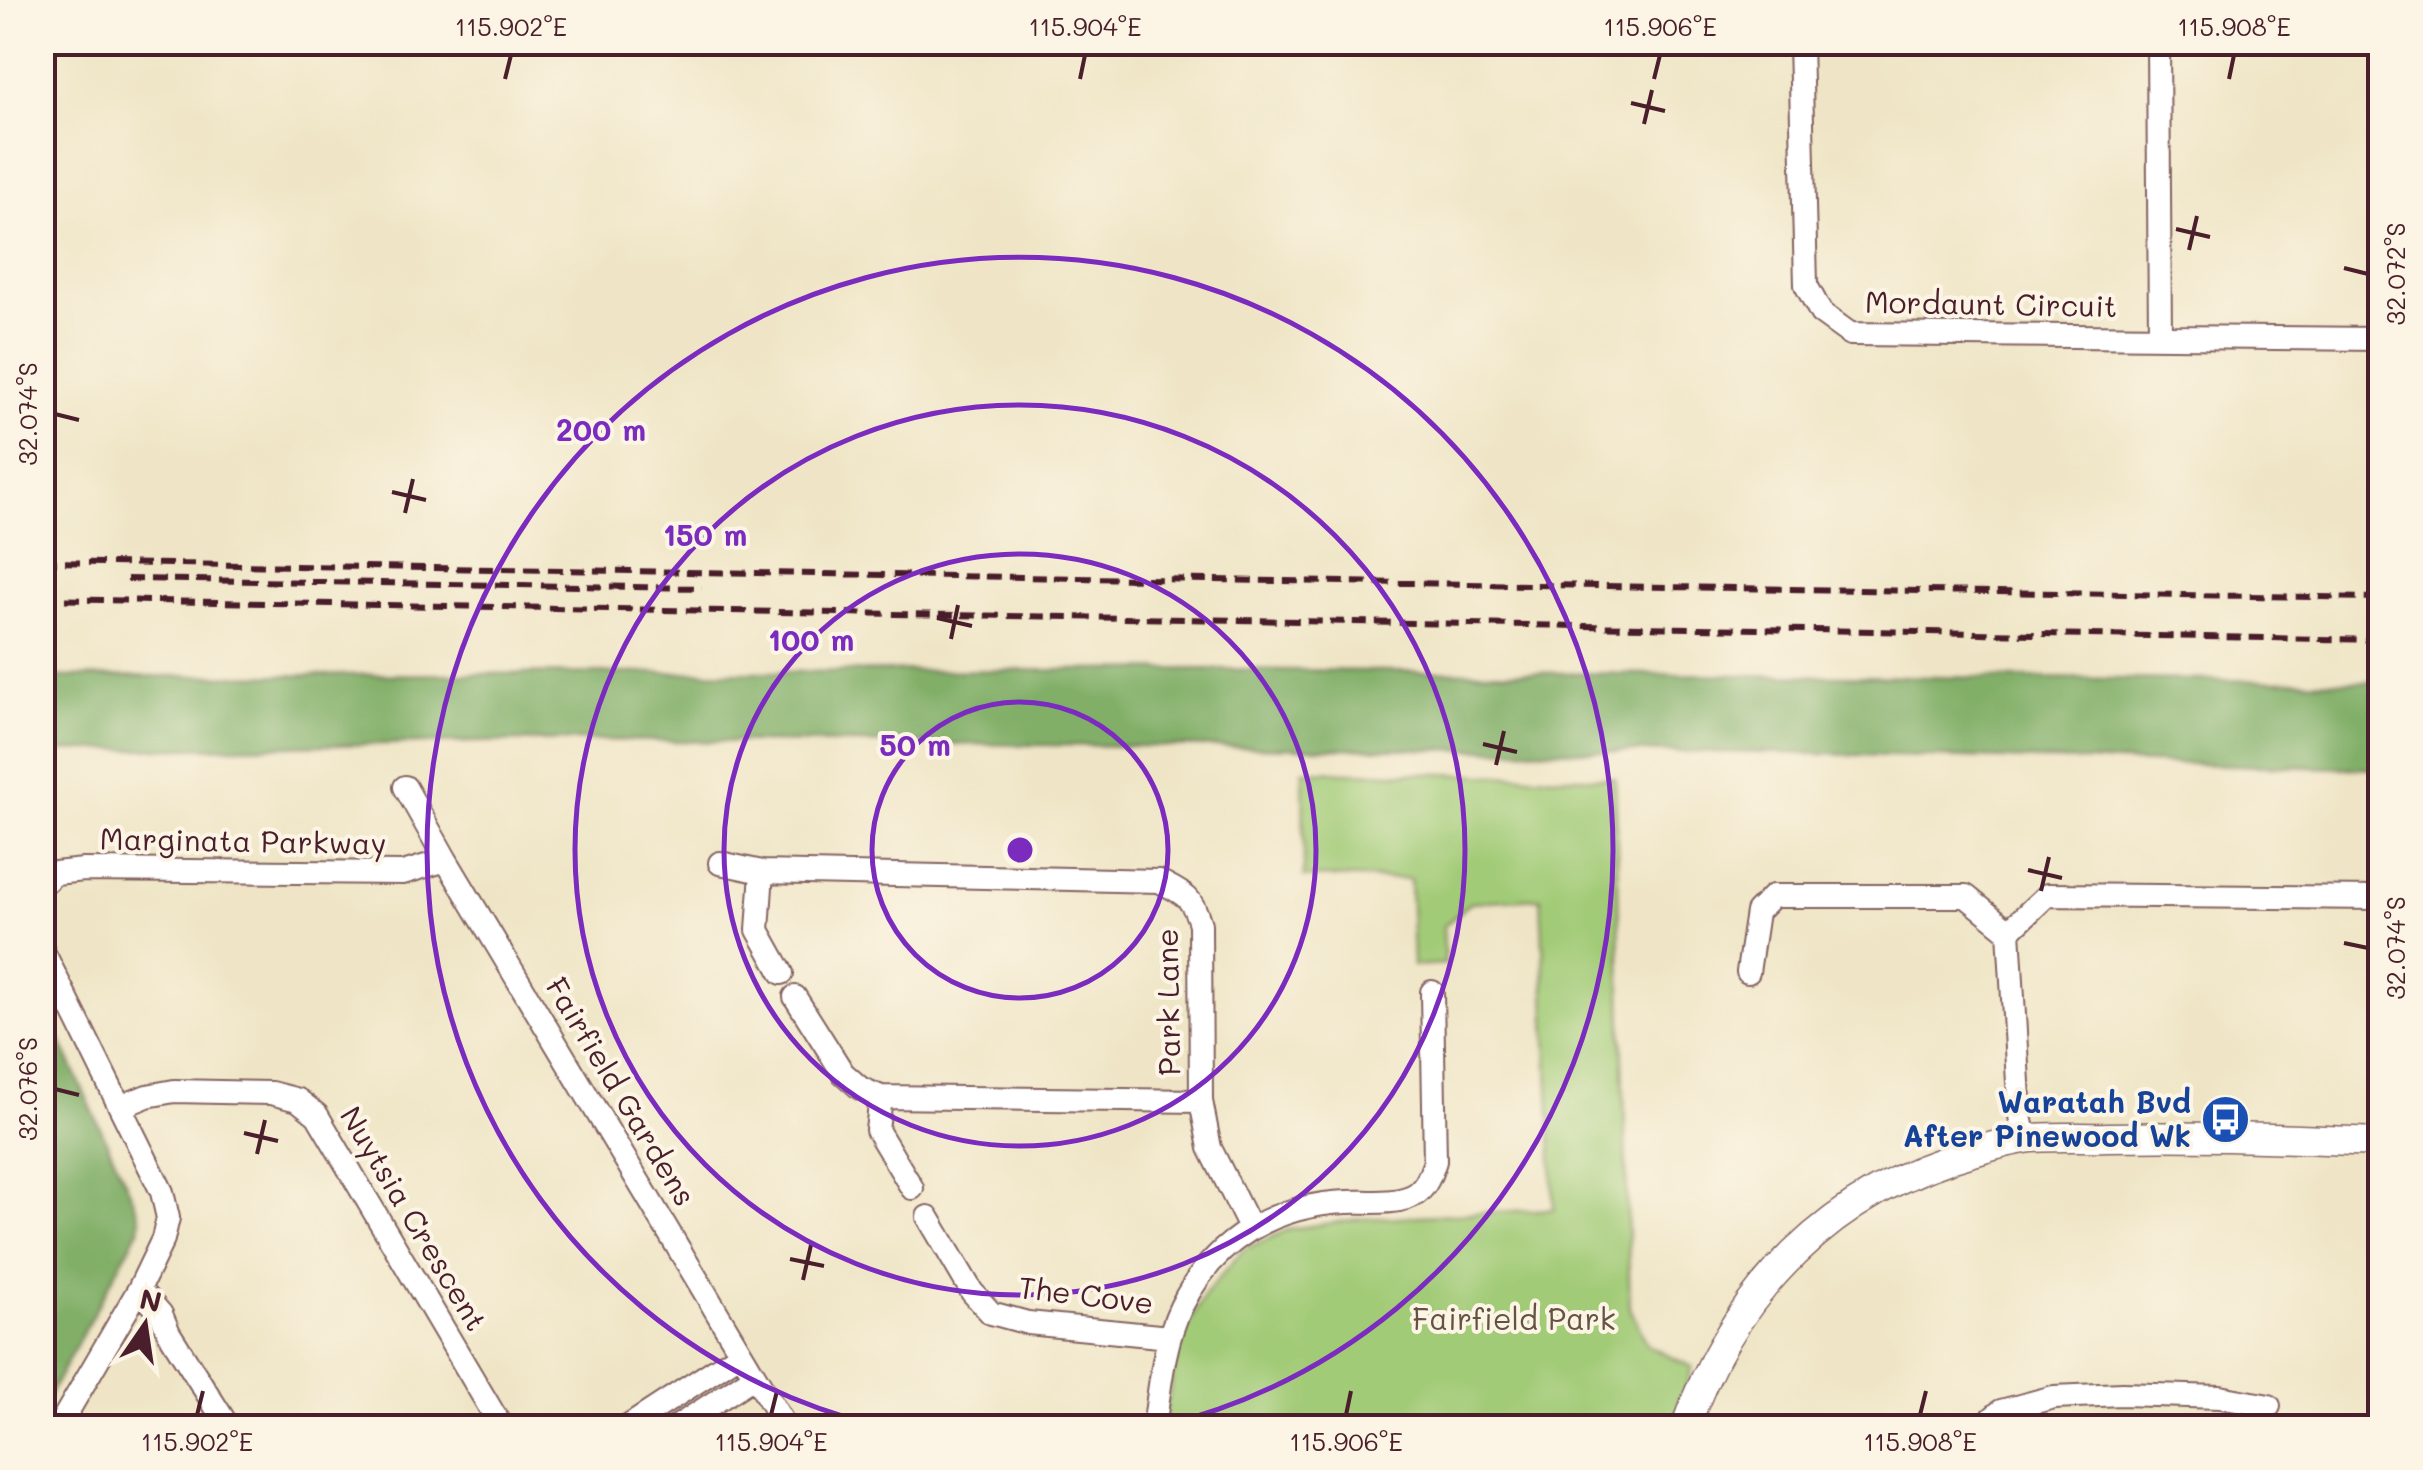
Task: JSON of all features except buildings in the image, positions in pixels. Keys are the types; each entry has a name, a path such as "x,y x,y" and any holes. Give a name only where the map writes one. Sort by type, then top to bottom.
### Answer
{"street":[{"name":"Mordaunt Circuit","path":"1800,42 1806,285 1822,313 1850,334 2380,339"},
{"path":"2158,42 2160,337"},
{"name":"Fairfield Gardens","path":"404,787 786,1428"},
{"name":"Marginata Parkway","path":"42,884 55,873 84,870 403,874 446,860"},
{"name":"Park Lane","path":"720,862 762,872 1159,882 1180,891 1194,903 1200,924 1200,1102 1210,1148 1250,1228"},
{"path":"762,872 758,930 782,974"},
{"path":"1748,972 1757,912 1773,896 1966,896 2009,931 2020,1116 2025,1139"},
{"path":"2009,931 2047,896 2380,898"},
{"path":"42,948 162,1192 168,1218 163,1239 139,1290 58,1428"},
{"path":"1154,1428 1170,1337 1180,1308 1203,1270 1231,1240 1285,1212 1333,1202 1396,1200 1416,1194 1428,1181 1436,1161 1432,992"},
{"path":"795,997 843,1072 860,1088 881,1097 1200,1102"},
{"name":"Nuytsia Crescent","path":"120,1106 174,1091 271,1092 298,1100 316,1114 502,1428"},
{"path":"881,1097 876,1130 912,1188"},
{"path":"1685,1428 1702,1384 1732,1328 1792,1254 1826,1224 1886,1185 1935,1162 2025,1139 2182,1135 2380,1142"},
{"name":"The Cove","path":"928,1217 972,1292 991,1314 1028,1323 1170,1337"},
{"path":"139,1290 161,1314 168,1333 229,1428"},
{"path":"122,1318 168,1333"},
{"path":"626,1428 741,1353"},
{"path":"674,1428 755,1376"},
{"path":"1981,1428 2001,1411 2054,1397 2220,1397 2269,1406"}],"green space":[{"path":"1208,669 2380,682 2380,769 1781,753 577,740 43,751 43,677"},
{"name":"Fairfield Park","path":"1303,771 1615,778 1630,1308 1648,1346 1692,1367 1674,1427 1162,1428 1180,1341 1205,1294 1244,1249 1290,1229 1359,1219 1554,1209 1541,898 1471,902 1443,927 1445,964 1413,966 1410,879 1304,877"},
{"path":"43,1003 140,1219 139,1230 43,1406"}],"railway":[{"path":"42,562 2380,598"},
{"path":"127,579 702,588"},
{"path":"42,599 2380,640"}],"place":[{"name":"Waratah Bvd After Pinewood Wk","path":"2226,1120"}]}
